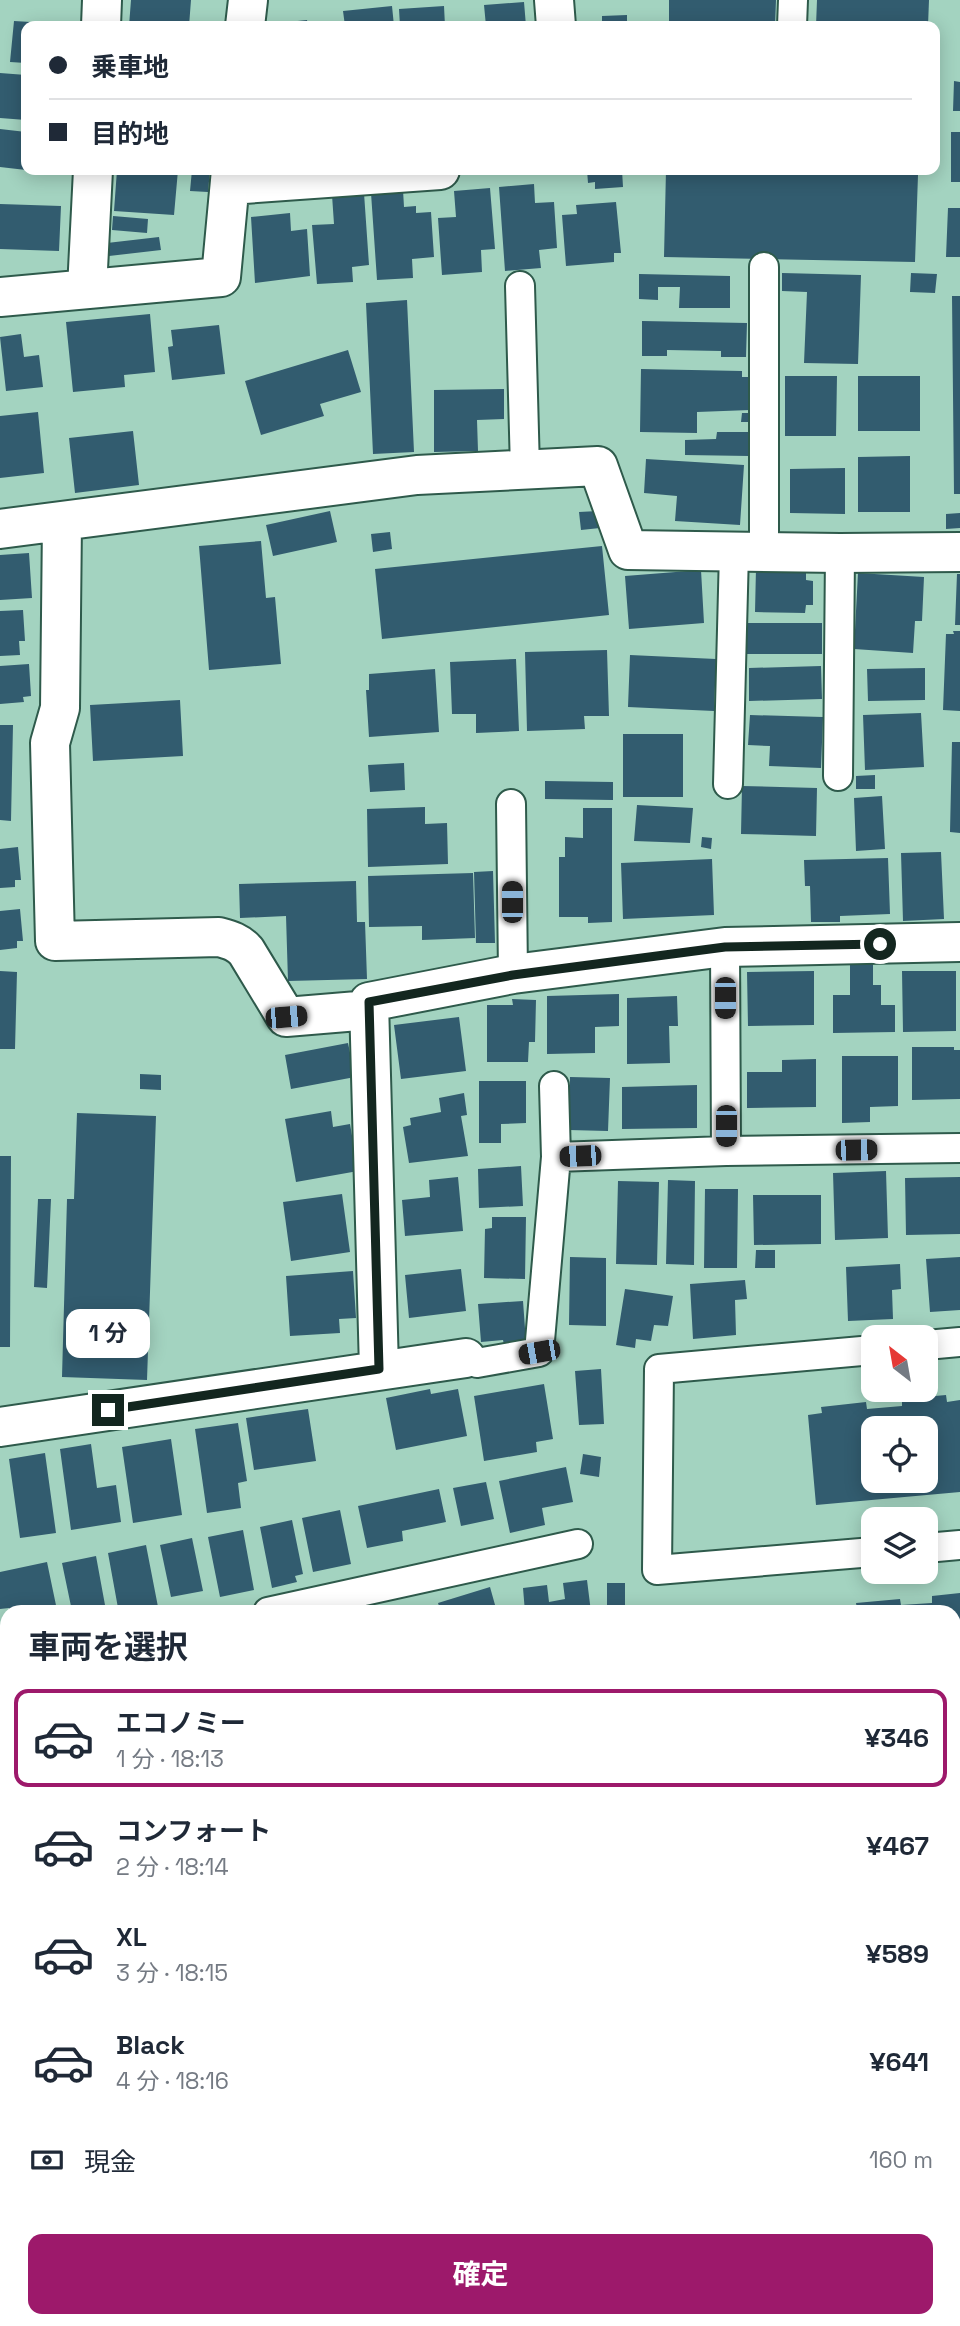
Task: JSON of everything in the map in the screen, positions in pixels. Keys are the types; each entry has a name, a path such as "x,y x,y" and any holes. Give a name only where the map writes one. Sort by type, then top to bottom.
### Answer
{"street":[{"path":"101,21 103,0"},
{"path":"246,21 248,0"},
{"path":"554,0 556,21"},
{"path":"87,289 93,175"},
{"path":"0,297 221,277 231,177 291,175"},
{"path":"0,529 417,475 598,466 628,550 960,552"},
{"path":"62,522 60,708 50,743 54,941 219,937 240,944 246,951 286,1017 370,1010"},
{"path":"379,1369 369,1002 513,975 725,947 960,942"},
{"path":"0,1427 217,1386 466,1358"}],"lane":[{"path":"792,21 793,0"},
{"path":"728,784 749,552 764,267"},
{"path":"520,286 525,468"},
{"path":"838,776 840,553"},
{"path":"511,804 513,975"},
{"path":"725,947 726,1151"},
{"path":"466,1358 477,1363 539,1352 556,1157 554,1086"},
{"path":"556,1157 726,1151 960,1148"},
{"path":"938,1344 960,1342"},
{"path":"861,1351 659,1369 657,1570 861,1553"},
{"path":"300,1605 578,1544"},
{"path":"938,1547 960,1545"}],"building":[{"path":"131,0 191,0 189,21 129,21"},
{"path":"669,0 776,0 775,21 669,21"},
{"path":"817,0 929,0 928,21 816,21"},
{"path":"524,2 526,21 486,21 484,5"},
{"path":"392,6 394,21 344,21 343,11"},
{"path":"444,6 445,21 400,21 399,9"},
{"path":"627,15 627,21 602,21 602,16"},
{"path":"14,21 21,21 21,63 10,62"},
{"path":"0,73 21,75 21,120 0,118"},
{"path":"954,81 960,82 960,111 953,111"},
{"path":"0,129 21,131 21,169 0,167"},
{"path":"951,132 960,132 960,182 951,182"},
{"path":"117,175 178,175 174,215 114,211"},
{"path":"192,175 210,175 208,192 190,191"},
{"path":"587,175 622,175 623,187 595,189 595,182 588,183"},
{"path":"666,175 918,175 915,262 664,257"},
{"path":"534,184 535,203 554,202 557,248 539,250 541,268 505,271 499,187"},
{"path":"490,188 495,249 481,250 482,272 442,275 438,218 456,217 454,191"},
{"path":"403,190 404,207 416,206 416,213 431,212 434,257 412,259 413,278 377,280 371,193"},
{"path":"364,193 369,265 352,267 353,282 317,284 312,225 334,224 332,195"},
{"path":"616,202 621,253 614,253 614,262 566,266 562,215 577,214 576,205"},
{"path":"0,204 61,206 59,251 0,249"},
{"path":"948,208 960,208 960,257 946,257"},
{"path":"290,213 291,231 307,229 310,276 255,283 251,217"},
{"path":"113,216 148,219 147,233 112,230"},
{"path":"159,237 161,250 109,256 107,243"},
{"path":"782,273 861,275 858,364 804,363 807,292 782,291"},
{"path":"911,273 937,274 935,293 910,292"},
{"path":"639,274 730,276 730,308 679,308 680,287 658,287 658,300 639,299"},
{"path":"952,296 960,296 960,494 954,494"},
{"path":"407,300 414,452 373,454 366,303"},
{"path":"150,314 155,372 124,375 125,387 73,392 66,322"},
{"path":"642,321 747,323 746,357 721,357 721,351 667,350 667,356 642,356"},
{"path":"219,325 225,374 172,380 168,347 173,346 171,330"},
{"path":"21,334 24,357 39,355 43,387 6,391 0,337"},
{"path":"348,350 361,392 320,404 324,416 261,435 245,381"},
{"path":"641,369 742,371 742,377 751,377 750,410 697,412 697,433 640,432"},
{"path":"785,376 837,376 836,436 785,436"},
{"path":"858,376 920,376 920,431 858,431"},
{"path":"504,389 504,419 477,420 478,451 434,452 434,390"},
{"path":"38,412 44,473 0,478 0,416"},
{"path":"742,413 751,413 750,422 741,422"},
{"path":"133,431 139,485 75,493 69,438"},
{"path":"717,432 750,432 749,456 685,455 685,440 716,439"},
{"path":"910,456 910,512 858,512 858,457"},
{"path":"646,459 744,465 740,525 675,521 677,496 644,493"},
{"path":"845,468 845,514 790,513 790,469"},
{"path":"330,511 337,542 273,556 266,525"},
{"path":"598,511 600,528 581,530 579,512"},
{"path":"960,513 960,528 946,529 946,514"},
{"path":"390,532 392,549 373,552 371,534"},
{"path":"261,541 266,598 275,597 281,664 209,670 199,546"},
{"path":"602,546 609,615 382,639 375,569"},
{"path":"29,553 32,598 0,600 0,555"},
{"path":"756,568 806,568 806,580 813,581 813,605 806,605 805,613 755,612"},
{"path":"701,570 704,623 629,629 625,576"},
{"path":"858,573 924,577 922,621 915,621 913,653 854,649"},
{"path":"957,574 960,574 960,625 955,625"},
{"path":"23,610 25,641 19,641 20,655 0,656 0,611"},
{"path":"746,623 822,623 822,654 746,654"},
{"path":"953,631 960,631 960,711 943,710 946,634 954,634"},
{"path":"607,650 609,716 584,716 585,729 527,731 525,652"},
{"path":"630,655 716,659 714,711 628,707"},
{"path":"516,659 519,731 476,733 476,714 452,714 450,662"},
{"path":"29,664 31,696 23,697 24,702 0,704 0,666"},
{"path":"821,666 822,699 749,701 749,668"},
{"path":"925,668 925,700 868,701 867,669"},
{"path":"435,669 439,732 369,737 366,690 369,690 369,674"},
{"path":"180,700 183,756 93,761 90,705"},
{"path":"921,713 924,767 865,770 863,715"},
{"path":"750,715 823,717 821,768 769,766 770,746 748,745"},
{"path":"0,725 13,725 11,821 0,820"},
{"path":"623,734 683,734 683,797 623,797"},
{"path":"952,742 960,742 960,833 950,832"},
{"path":"404,763 405,790 370,792 368,765"},
{"path":"875,775 875,789 856,789 856,776"},
{"path":"545,781 613,782 613,800 545,799"},
{"path":"742,786 817,788 816,836 741,834"},
{"path":"882,796 885,849 856,851 854,798"},
{"path":"637,805 693,808 690,843 634,841"},
{"path":"425,807 425,824 447,823 448,864 368,867 367,809"},
{"path":"583,808 612,808 612,922 588,923 588,917 559,917 559,857 565,857 565,837 583,838"},
{"path":"702,837 712,838 711,849 701,847"},
{"path":"18,847 21,880 15,880 15,887 0,888 0,849"},
{"path":"941,852 944,919 903,921 901,853"},
{"path":"888,858 890,914 840,916 840,922 811,922 810,886 805,886 804,860"},
{"path":"712,859 714,915 623,919 621,863"},
{"path":"493,871 495,943 476,943 474,872"},
{"path":"473,873 475,938 422,940 422,926 369,927 368,876"},
{"path":"356,881 357,922 365,922 367,979 288,981 286,916 240,918 239,884"},
{"path":"20,909 23,941 17,941 17,948 0,950 0,911"},
{"path":"850,963 873,963 873,985 881,985 881,1005 895,1005 895,1032 833,1033 833,995 850,995"},
{"path":"0,971 17,972 15,1049 0,1049"},
{"path":"814,971 814,1025 748,1026 747,972"},
{"path":"902,971 956,971 956,1031 903,1032"},
{"path":"619,994 619,1026 595,1027 595,1053 547,1054 547,996"},
{"path":"677,996 678,1026 669,1026 670,1063 627,1064 627,998"},
{"path":"512,999 536,1000 535,1042 529,1042 528,1062 487,1062 487,1005 513,1005"},
{"path":"459,1017 466,1071 401,1079 394,1025"},
{"path":"348,1043 355,1077 291,1089 285,1055"},
{"path":"912,1047 954,1047 954,1050 960,1050 960,1099 912,1100"},
{"path":"842,1056 898,1056 898,1106 870,1107 870,1122 842,1123"},
{"path":"816,1059 816,1107 747,1108 747,1072 782,1072 782,1060"},
{"path":"140,1074 161,1075 161,1090 140,1089"},
{"path":"570,1077 610,1078 608,1131 569,1130"},
{"path":"479,1081 526,1081 526,1123 501,1124 501,1143 479,1143"},
{"path":"697,1085 697,1128 622,1129 622,1087"},
{"path":"464,1093 467,1115 461,1116 468,1156 409,1163 403,1127 411,1125 410,1118 441,1112 439,1098"},
{"path":"331,1111 333,1127 350,1124 358,1171 296,1182 285,1119"},
{"path":"77,1113 156,1116 147,1380 62,1377 67,1199 74,1199"},
{"path":"0,1156 11,1156 10,1347 0,1347"},
{"path":"521,1166 523,1206 479,1208 478,1169"},
{"path":"886,1171 888,1238 835,1240 833,1173"},
{"path":"458,1177 463,1231 405,1236 402,1200 430,1197 429,1180"},
{"path":"960,1177 960,1234 906,1235 905,1178"},
{"path":"668,1180 695,1181 694,1265 666,1264"},
{"path":"618,1181 659,1182 657,1265 616,1264"},
{"path":"705,1189 738,1189 737,1268 704,1268"},
{"path":"342,1194 350,1252 291,1261 283,1202"},
{"path":"753,1195 821,1195 821,1244 754,1245"},
{"path":"38,1199 51,1199 47,1288 34,1287"},
{"path":"492,1217 526,1217 525,1279 484,1278 485,1229 492,1228"},
{"path":"756,1250 775,1250 775,1268 755,1268"},
{"path":"570,1257 606,1258 606,1326 569,1325"},
{"path":"960,1257 960,1310 930,1312 926,1259"},
{"path":"900,1264 901,1289 892,1290 893,1319 848,1321 846,1267"},
{"path":"461,1269 466,1311 409,1318 405,1275"},
{"path":"353,1271 356,1318 339,1319 340,1333 290,1336 286,1276"},
{"path":"745,1280 747,1299 735,1300 736,1335 693,1339 690,1284"},
{"path":"625,1289 673,1296 668,1326 654,1325 651,1341 636,1339 635,1348 616,1345"},
{"path":"523,1301 526,1342 504,1345 503,1340 481,1342 478,1304"},
{"path":"601,1369 604,1424 579,1425 575,1371"},
{"path":"544,1384 553,1439 536,1442 537,1452 484,1461 474,1396"},
{"path":"430,1389 431,1394 458,1389 467,1436 396,1450 386,1398"},
{"path":"946,1395 947,1402 960,1400 960,1492 816,1505 808,1415 822,1413 821,1407 866,1402 867,1409 902,1406 902,1402 938,1402 938,1396"},
{"path":"308,1409 316,1461 254,1470 246,1418"},
{"path":"238,1423 247,1481 238,1483 241,1508 207,1513 195,1429"},
{"path":"171,1439 182,1515 133,1523 122,1447"},
{"path":"91,1444 97,1488 116,1485 121,1522 71,1530 60,1449"},
{"path":"45,1453 56,1533 20,1538 9,1459"},
{"path":"583,1454 601,1457 599,1477 580,1474"},
{"path":"566,1467 573,1502 542,1508 545,1525 510,1533 499,1481"},
{"path":"486,1482 494,1519 461,1526 453,1488"},
{"path":"439,1489 446,1522 402,1531 403,1541 367,1548 358,1506"},
{"path":"340,1510 351,1564 313,1572 302,1518"},
{"path":"292,1520 303,1574 295,1576 297,1582 272,1588 260,1527"},
{"path":"243,1530 254,1590 220,1597 208,1537"},
{"path":"192,1538 203,1591 171,1597 160,1545"},
{"path":"146,1545 158,1605 117,1605 108,1553"},
{"path":"96,1556 105,1605 71,1605 62,1563"},
{"path":"47,1562 56,1605 0,1605 0,1572"},
{"path":"587,1580 590,1605 524,1605 523,1588 547,1585 549,1602 565,1599 563,1583"},
{"path":"607,1583 625,1583 625,1605 607,1605"},
{"path":"490,1587 495,1605 439,1605 438,1603"},
{"path":"960,1593 960,1605 901,1605 932,1603 932,1596"},
{"path":"900,1599 901,1605 856,1603"}],"route":[{"path":"108,1410 379,1369 369,1002 513,975 725,947 880,944"}]}
